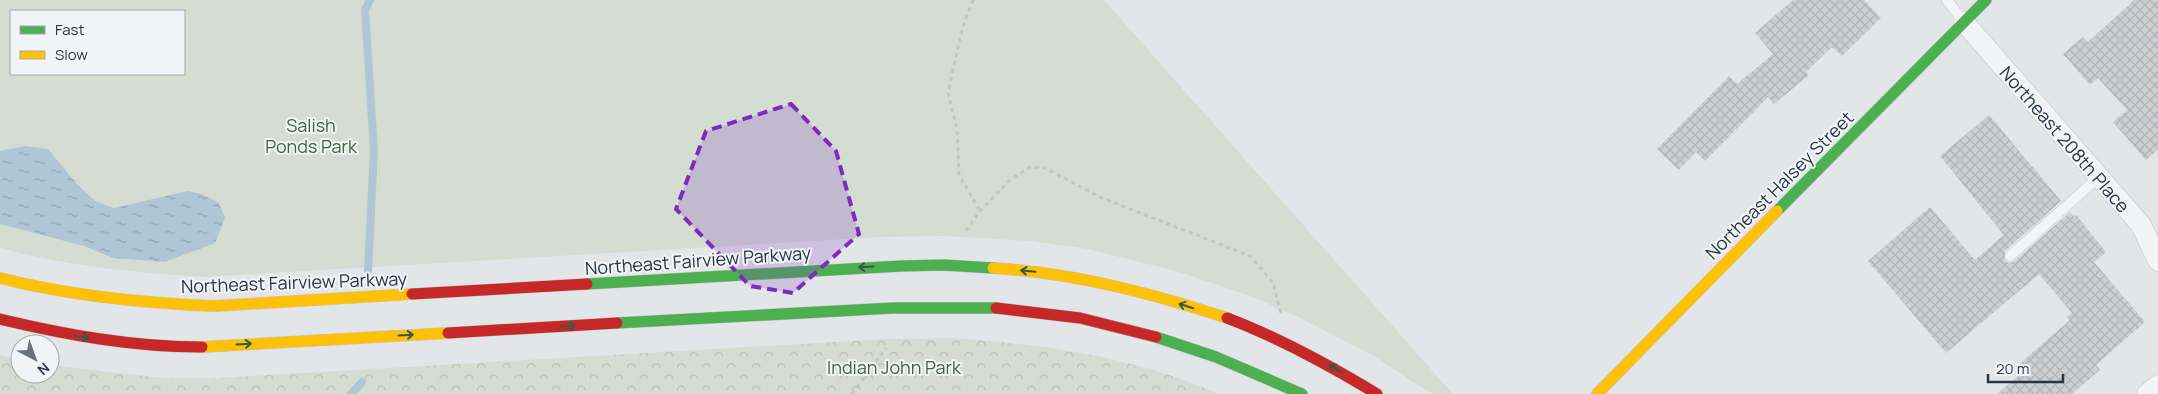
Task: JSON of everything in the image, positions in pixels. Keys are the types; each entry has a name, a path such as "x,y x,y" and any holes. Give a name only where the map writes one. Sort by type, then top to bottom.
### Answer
{"main road":[{"name":"Northeast Halsey Street","path":"1597,394 1986,0"},
{"name":"Northeast Fairview Parkway","path":"0,278 96,298 151,304 215,306 868,267 954,265 1034,272 1117,286 1182,304 1276,338 1378,394"},
{"path":"0,319 59,333 108,341 200,347 849,310 923,307 987,308 1052,314 1117,327 1210,355 1302,394"}],"street":[{"name":"Northeast 208th Place","path":"1964,22 2141,225 2158,261"},
{"path":"2147,394 2158,385"}],"lane":[{"path":"1947,0 1964,22"},
{"path":"2010,256 2099,177"}],"path":[{"path":"973,0 962,29 948,93 957,129 959,176 980,211"},
{"path":"966,231 980,211 1010,180 1030,167 1045,168 1102,198 1250,256 1273,282 1281,311 1276,338"},
{"path":"852,394 886,348"}],"highlighted area":[{"path":"791,104 836,151 859,234 793,293 750,286 676,209 706,131"}],"green space":[{"name":"Salish Ponds Park","path":"0,0 1104,0 1453,394 1432,394 1370,354 1296,316 1250,296 1176,271 1087,249 1031,241 943,236 882,237 203,277 100,268 0,248"},
{"name":"Indian John Park","path":"954,338 1022,344 1089,354 1155,370 1219,394 0,394 0,355 10,358 10,384 60,384 60,366 162,378 216,378 886,339"}],"water":[{"path":"25,146 48,149 77,184 95,201 114,208 188,191 204,195 219,203 225,218 215,243 165,262 113,258 84,246 0,224 0,151"}],"building":[{"path":"1793,0 1864,0 1881,18 1842,56 1832,47 1806,72 1809,75 1774,104 1768,97 1705,161 1696,152 1679,170 1657,149 1729,76 1737,84 1773,54 1755,33"},
{"path":"2134,0 2158,0 2158,150 2146,160 2113,122 2127,110 2098,78 2090,85 2063,54 2083,37 2088,42"},
{"path":"1989,115 2061,201 2005,251 2005,260 2008,263 2015,261 2070,212 2074,217 2076,215 2106,252 2094,262 2145,322 2096,365 2100,370 2072,394 1997,394 2021,373 2016,367 2070,320 2067,317 2072,313 2039,274 1946,353 1868,261 1930,207 1975,260 2004,235 1940,156"}],"waterway":[{"path":"368,270 374,151 365,10 370,0"},
{"path":"351,394 362,382"}],"traffic: fast":[{"path":"1777,211 1986,0"},
{"path":"587,284 901,266 944,265 993,268"},
{"path":"617,323 893,308 996,308"},
{"path":"1156,337 1216,357 1302,394"}],"traffic: slow":[{"path":"1597,394 1777,211"},
{"path":"993,268 1083,279 1170,300 1227,318"},
{"path":"0,278 53,290 107,298 215,306 412,294"},
{"path":"202,347 448,333"}],"traffic: jam":[{"path":"412,294 587,284"},
{"path":"996,308 1080,318 1156,337"},
{"path":"1227,318 1266,334 1304,353 1377,394"},
{"path":"0,319 100,339 151,345 202,347"},
{"path":"448,333 617,323"}]}
